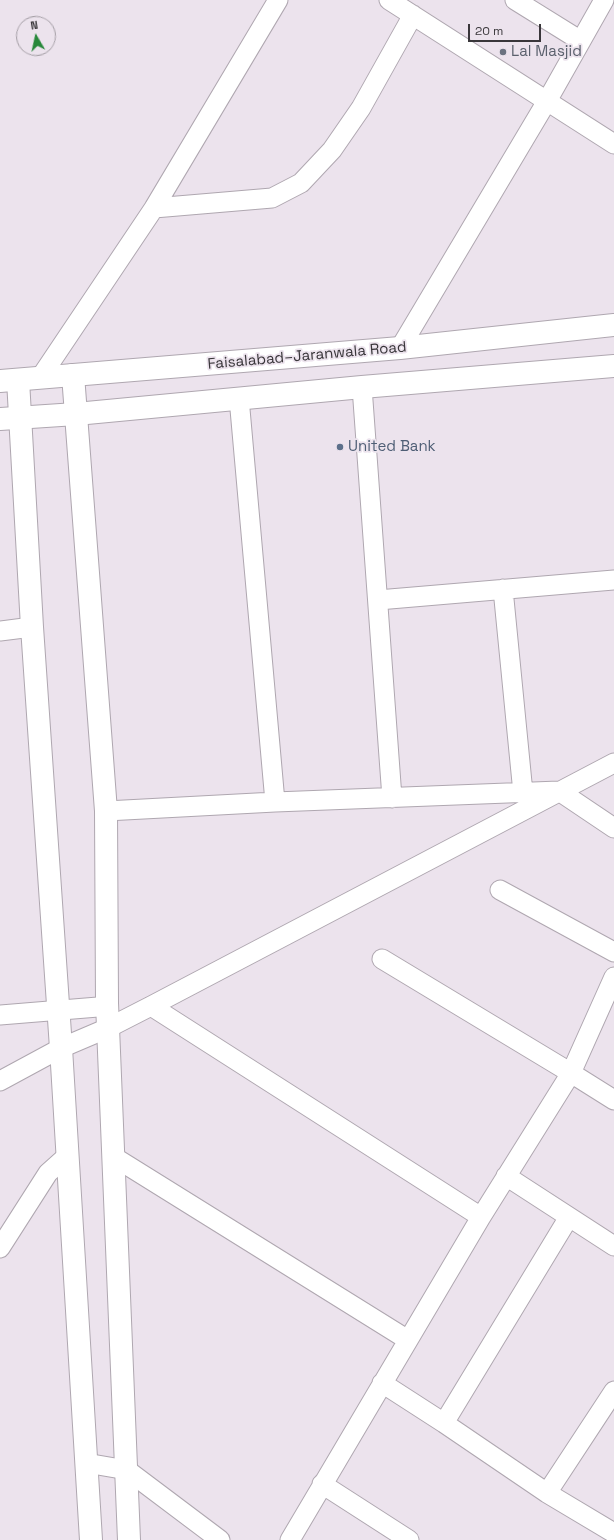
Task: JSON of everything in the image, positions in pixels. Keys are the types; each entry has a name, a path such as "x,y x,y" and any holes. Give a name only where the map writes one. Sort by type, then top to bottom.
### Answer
{"street":[{"path":"40,378 154,208 278,0"},
{"path":"389,0 614,144"},
{"path":"515,0 580,42"},
{"path":"400,348 547,101 604,0"},
{"path":"154,208 272,198 301,183 332,150 361,108 412,15"},
{"name":"Faisalabad–Jaranwala Road","path":"9,380 400,348 614,325"},
{"path":"10,419 614,366"},
{"path":"73,375 106,811 102,1005 108,1028 114,1157 121,1469 129,1540"},
{"path":"9,380 10,419 32,627 64,1010 61,1048 67,1156 90,1464 91,1540"},
{"path":"362,387 392,798"},
{"path":"238,398 275,802"},
{"path":"378,600 614,580"},
{"path":"503,589 523,793"},
{"path":"0,631 32,627"},
{"path":"0,1081 61,1048 108,1028 151,1006 614,763"},
{"path":"106,811 275,802 559,792 614,828"},
{"path":"500,890 614,952"},
{"path":"382,959 614,1100"},
{"path":"290,1540 480,1217 571,1073 614,977"},
{"path":"0,1015 64,1010 102,1005"},
{"path":"151,1006 480,1217"},
{"path":"0,1248 48,1173 67,1156"},
{"path":"114,1157 408,1340"},
{"path":"506,1176 614,1246"},
{"path":"444,1423 569,1217"},
{"path":"382,1383 547,1493 614,1533"},
{"path":"547,1493 614,1391"},
{"path":"90,1464 121,1469 220,1540"},
{"path":"322,1484 409,1540"}],"place":[{"name":"Lal Masjid","path":"503,52"},
{"name":"United Bank","path":"340,447"}]}
